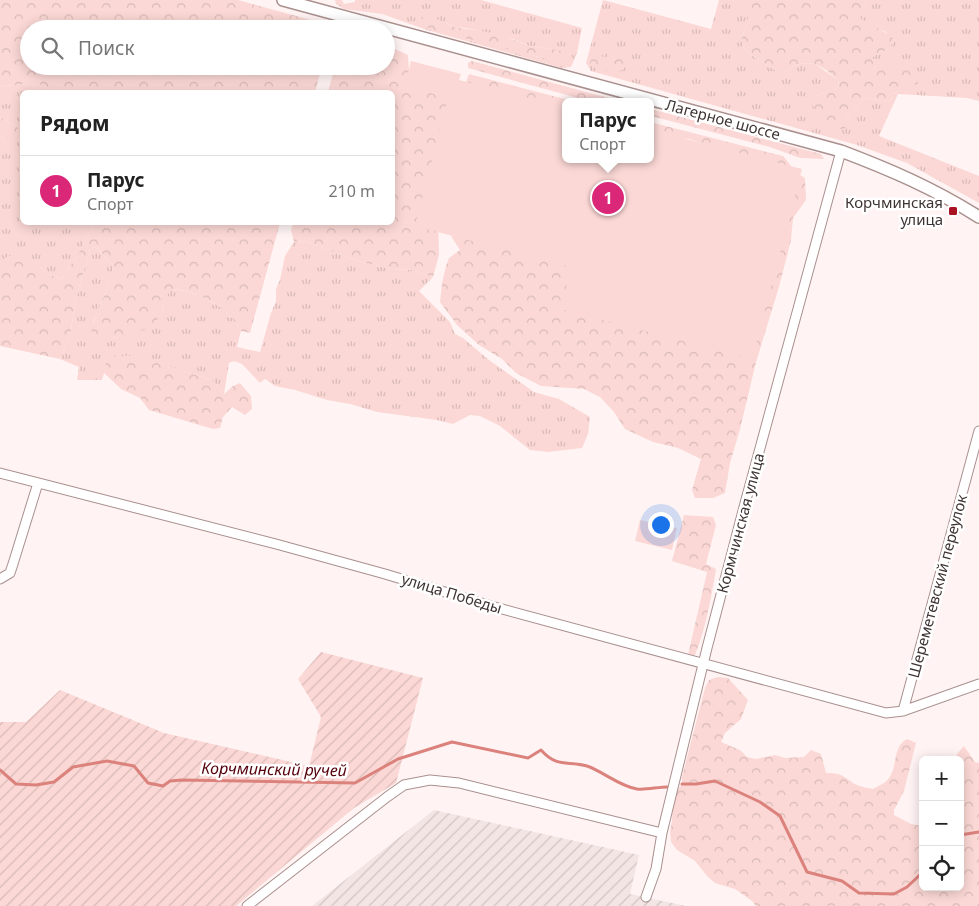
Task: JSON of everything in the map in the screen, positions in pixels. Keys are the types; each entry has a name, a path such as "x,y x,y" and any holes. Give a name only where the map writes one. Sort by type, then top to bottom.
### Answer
{"street":[{"name":"Лагерное шоссе","path":"283,0 357,20"},
{"name":"Лагерное шоссе","path":"395,30 645,98"},
{"name":"Лагерное шоссе","path":"654,100 841,151 896,172 941,194 979,217"},
{"name":"Кормчинская улица","path":"646,897 656,869 662,833 744,508 841,151"},
{"name":"Шереметевский переулок","path":"903,711 979,431"},
{"name":"улица Победы","path":"0,473 276,544 886,713 903,711 979,684"},
{"path":"0,579 10,573 38,483"},
{"path":"247,906 404,785 430,780 459,783 662,833"}],"shaded area":[{"path":"434,810 639,855 630,894 686,906 312,906"}],"green space":[{"path":"0,0 238,0 311,20 20,20 20,75 320,75 316,90 46,90 45,85 0,86"},
{"path":"335,0 342,0 344,4 355,2 355,0 481,0 582,28 577,53 571,67 562,68 427,30 382,14 344,9 336,4","holes":["418,17 446,23 454,27 513,39 529,46 552,49 538,57"]},
{"path":"603,0 711,29 719,0 747,0 747,24 741,40 745,51 775,70 787,71 793,66 804,63 815,64 838,80 839,87 813,97 845,130 845,119 865,98 888,102 900,89 892,66 875,71 872,57 890,48 886,32 871,26 859,18 866,0 979,0 979,101 967,98 898,94 879,136 979,176 979,203 907,163 857,145 591,71 586,63"},
{"path":"747,0 866,0 860,18 894,39 890,48 872,57 875,70 897,65 901,66 917,75 918,84 900,89 888,102 865,98 845,119 845,130 827,125 812,105 813,97 839,87 838,80 815,64 804,63 793,66 787,71 775,70 745,51 741,40 747,24"},
{"path":"418,17 435,18 454,27 499,34 529,46 566,52 569,57 563,63 433,30 418,24"},
{"path":"395,49 408,55 409,72 453,96 438,210 439,255 433,277 411,270 391,269 358,261 305,241 294,242 291,230 292,225 395,225 395,90 329,90 333,75 395,75"},
{"path":"615,50 624,51 629,56 627,64 622,70 615,72 596,69 590,63 592,56 607,57"},
{"path":"411,61 461,74 459,80 562,107 562,163 654,163 654,131 802,169 752,359 561,309 571,267 415,226 448,98 405,86"},
{"path":"472,61 608,98 578,98 468,68 468,63"},
{"path":"469,74 562,98 562,112 466,82"},
{"path":"45,85 46,90 20,90 20,129 0,117 0,86"},
{"path":"654,110 821,154 824,159 800,158 770,147 654,117"},
{"path":"0,117 20,129 20,141 0,137"},
{"path":"654,123 783,156 791,166 782,170 689,139 654,136"},
{"path":"0,137 20,140 20,225 94,225 77,256 61,279 47,274 37,264 0,262"},
{"path":"800,175 805,178 806,200 793,218 791,240 756,362 730,463 725,493 713,498 695,498 692,490 701,459 678,448 653,442 625,429 614,412 600,397 584,389 541,386 516,373 502,359 479,345 457,325 440,302 442,283 449,258 460,250 451,236 460,229"},
{"path":"94,225 279,225 250,333 241,331 228,314 211,301 191,292 170,289 156,323 148,329 113,338 91,334 95,317 112,274 113,265 94,247 90,249 75,302 71,330 60,359 0,346 0,262 8,256 22,254 37,264 47,274 61,279 77,256"},
{"path":"305,241 358,261 391,269 411,270 433,277 419,291 450,322 455,334 463,338 489,360 534,392 559,399 590,417 588,434 582,448 548,452 530,450 500,426 480,416 470,415 453,424 377,412 327,400 275,386 265,379 260,383 242,364 234,361 229,363 224,394 212,380 134,356 104,373 102,380 77,380 79,367 60,359 71,330 75,302 90,249 94,247 113,265 112,277 93,322 113,338 131,332 162,309 169,289 180,290 201,296 220,307 241,331 237,347 260,352 276,301 276,289 285,256 294,242"},
{"path":"115,355 134,356 212,380 224,394 240,383 251,396 252,409 245,415 232,407 223,417 220,428 213,429 149,410 140,398 121,389 104,373 106,363"},
{"path":"684,515 713,517 716,525 706,564 716,569 705,624 695,655 688,655 707,572 672,561"},
{"path":"640,520 677,528 672,550 635,541"},
{"path":"321,652 423,678 396,783 354,808 236,906 0,906 0,722 26,722 60,690 164,733 309,766 321,717 298,679"},
{"path":"718,677 728,678 748,700 741,719 725,733 721,742 740,750 747,757 756,759 775,755 785,758 804,757 811,750 821,754 826,773 841,775 857,785 873,789 889,778 902,742 907,739 916,743 904,791 894,810 894,815 911,824 919,825 919,891 964,891 964,756 957,756 957,754 964,746 975,762 979,763 979,906 756,906 735,889 715,883 695,861 677,850 671,842 670,832 673,802 676,792 682,784 682,777 705,688 709,680"}],"waterway":[{"name":"Корчминский ручей","path":"0,770 16,784 36,785 54,782 73,767 107,761 134,766 148,783 163,786 170,781 182,780 355,783 398,759 452,742 528,758 541,750 553,760 587,766 630,787 637,789 668,787"},
{"name":"Корчминский ручей","path":"682,784 715,781 760,802 780,816 807,872 842,881 859,893 894,894 907,887 919,876"},
{"name":"Корчминский ручей","path":"964,834 979,832"}],"place":[{"name":"Парус","path":"608,198"},
{"name":"Корчминская улица","path":"953,211"}]}
